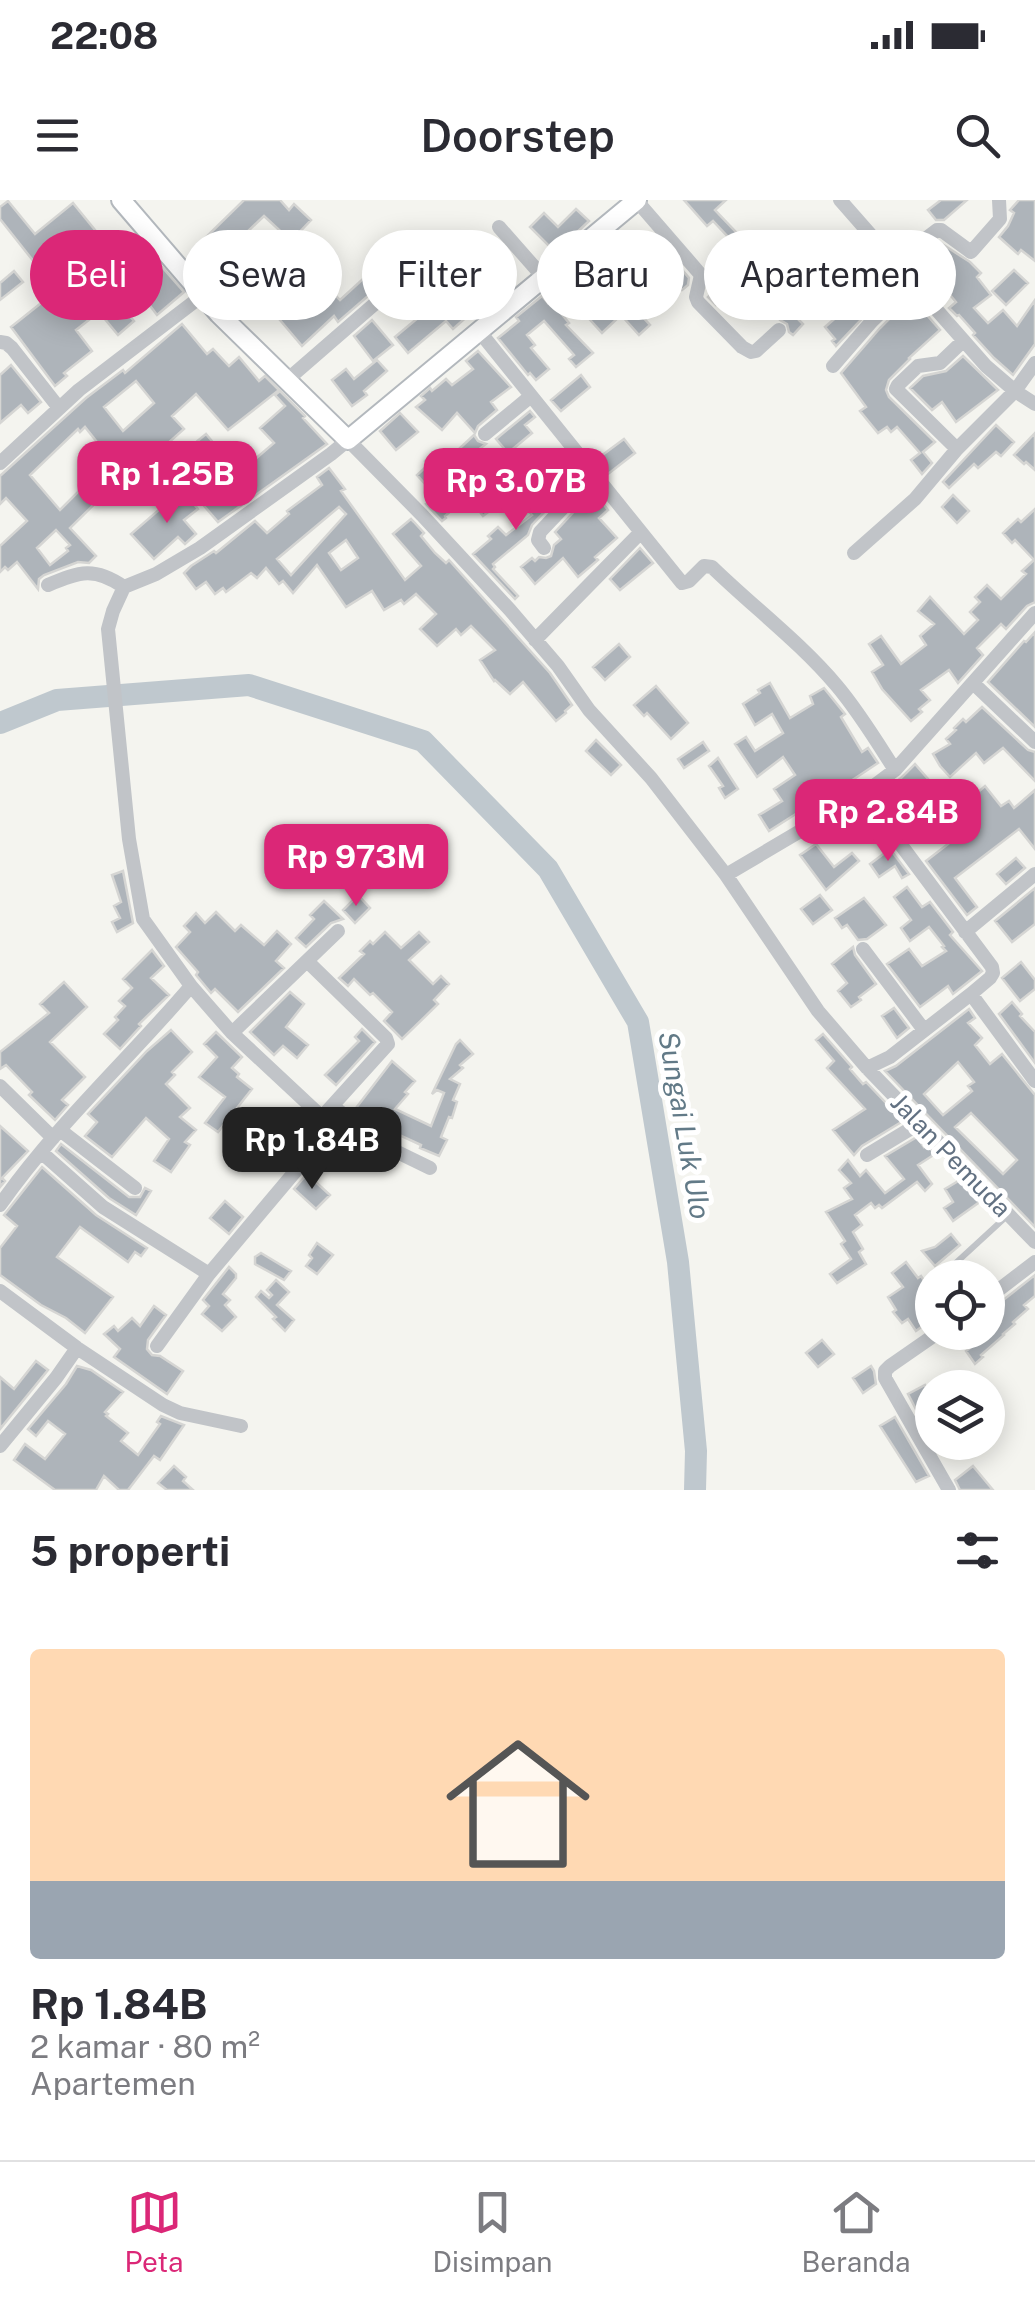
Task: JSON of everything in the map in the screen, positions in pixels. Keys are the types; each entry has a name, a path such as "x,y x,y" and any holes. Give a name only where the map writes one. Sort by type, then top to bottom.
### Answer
{"main road":[{"path":"601,230 637,200"},
{"path":"123,210 183,274"},
{"path":"228,320 348,440 537,284"}],"street":[{"path":"637,200 701,275 698,302 742,348 756,351 779,330"},
{"path":"840,200 866,230"},
{"path":"956,241 971,252 1000,219 999,200"},
{"path":"499,227 537,270"},
{"path":"0,440 5,458 79,390 183,310"},
{"path":"287,380 362,314"},
{"path":"833,366 873,320"},
{"path":"944,320 986,366 1035,404"},
{"path":"479,331 682,583 704,566 712,567 837,686 895,770"},
{"path":"957,450 896,389 918,366 940,363 962,341"},
{"path":"0,342 12,348 59,408"},
{"path":"854,553 915,499 1015,391 1035,363"},
{"path":"484,434 531,396"},
{"path":"348,440 200,548 124,588 108,629 129,839 140,911 146,926 190,986 232,1033 327,1111 430,1168"},
{"name":"Jalan Pemuda","path":"348,440 422,514 652,778 726,875 818,1012 1035,1242"},
{"path":"544,548 538,540 540,532 594,474"},
{"path":"535,640 640,532"},
{"path":"48,584 90,572 112,578 124,588"},
{"path":"726,875 863,794 895,770 1035,613"},
{"path":"973,682 1035,742"},
{"path":"863,794 994,973 890,1057 867,1068"},
{"path":"965,932 1035,874"},
{"path":"232,1033 338,931"},
{"path":"863,949 924,1030"},
{"path":"157,1346 209,1274 304,1161 327,1111 385,1048 388,1040 308,961"},
{"path":"0,1206 56,1134 190,986"},
{"path":"971,994 1035,1081"},
{"path":"0,1086 56,1134 135,1188"},
{"path":"866,1155 920,1122"},
{"path":"42,1152 104,1207 209,1274"},
{"path":"1005,1285 1035,1262"},
{"path":"0,1292 162,1404 180,1413 241,1426"},
{"path":"0,1446 77,1348"},
{"path":"915,1349 890,1366 884,1378 949,1490"}],"lane":[{"path":"959,1260 1010,1214"}],"building":[{"path":"244,200 280,200 289,210 294,204 311,220 301,230 279,230 264,216 249,230 213,230"},
{"path":"684,200 726,200 715,210 734,230 721,230 713,221 707,226"},
{"path":"941,200 967,200 944,220 936,220 928,210"},
{"path":"1019,200 1035,200 1035,261 1021,250 1018,254 999,237 1014,213 1010,210"},
{"path":"8,201 32,230 30,257 0,219 0,207"},
{"path":"73,203 95,230 40,230"},
{"path":"576,209 589,221 579,230 537,230 537,234 530,227 544,213 558,227"},
{"path":"956,253 981,273 977,277 991,295 974,308 988,323 1003,310 1017,326 1035,300 1035,344 1013,375 957,316"},
{"path":"163,268 183,291 163,310"},
{"path":"1014,270 1028,283 1006,305 992,291"},
{"path":"14,271 23,282 0,300 0,283"},
{"path":"362,280 362,301 342,319 342,298"},
{"path":"537,300 537,320 567,320 566,325 593,353 576,367 569,359 574,355 544,321 527,335 535,345 531,348 549,369 536,380 498,338 519,321 517,316"},
{"path":"30,312 30,320 89,320 76,330 92,351 64,373 67,376 55,386 11,327"},
{"path":"106,320 133,320 134,321 118,335"},
{"path":"280,320 330,320 302,346"},
{"path":"372,320 393,345 373,361 354,336"},
{"path":"415,320 463,320 453,329 446,321 408,353 395,337"},
{"path":"590,320 616,320 602,333"},
{"path":"626,320 645,320 650,325 639,335"},
{"path":"780,320 799,320 803,324 793,335"},
{"path":"833,320 861,320 836,346 825,327"},
{"path":"888,320 931,320 940,330 889,380 886,390 935,442 923,452 932,463 922,474 911,460 920,453 897,427 891,432 887,427 878,433 860,411 866,407 841,373"},
{"path":"182,324 207,354 213,349 229,366 239,357 259,381 265,376 279,390 228,430 196,394 172,416 184,429 140,468 151,478 143,486 129,473 124,475 70,528 96,556 89,563 78,562 44,575 39,579 38,589 17,562 0,572 0,546 27,521 6,498 0,504 0,476 86,398 123,370 125,373","holes":["136,381 154,403 123,431 104,407","85,427 108,456 60,510 30,475 78,429 80,432","56,530 70,545 50,565 37,548"]},
{"path":"478,351 511,387 491,402 497,410 475,433 457,413 442,430 416,407 425,400 421,396 446,379 452,385 473,369 466,361"},
{"path":"963,356 998,390 956,422 942,402 932,410 910,388 923,376 946,371"},
{"path":"377,360 387,371 352,406 332,380 346,369 354,379"},
{"path":"11,365 41,402 28,413 21,405 0,423 0,375"},
{"path":"581,375 590,387 561,411 551,400"},
{"path":"280,391 327,444 218,522 199,500 223,480 201,454 197,458 189,448 206,434 225,457 241,444 254,460 274,443 260,428 285,406 275,395"},
{"path":"530,411 535,417 525,425 532,433 508,453 496,439"},
{"path":"400,413 418,432 396,450 380,431"},
{"path":"996,425 1014,442 1001,456 996,452 978,468 974,464 949,488 943,482"},
{"path":"1035,433 1035,470 1014,455"},
{"path":"474,435 486,444 473,454 493,475 515,458 532,479 483,516 468,496 442,521 426,504 436,496 417,475 435,451 445,462"},
{"path":"624,439 635,453 608,474 597,459"},
{"path":"329,468 405,580 421,566 393,534 411,519 435,553 446,563 449,560 550,673 572,705 566,713 556,721 523,682 510,694 494,681 480,660 495,650 471,626 461,635 456,629 437,646 420,629 436,614 416,594 404,604 401,600 384,610 372,591 346,607 317,565 293,593 266,568 257,578 251,573 226,592 223,588 215,594 206,582 196,589 184,573 191,566 216,553 255,521 267,533 289,514 287,511 322,485 317,477","holes":["339,507 346,514 291,575 277,559","346,540 358,558 341,570 329,553"]},
{"path":"558,480 566,489 532,525 528,535 493,564 493,569 518,596 515,599 473,554 491,539 488,536 498,527 506,535 532,515 525,507"},
{"path":"593,491 608,510 599,518 617,538 578,577 563,558 535,584 521,567 532,558 535,561 551,556 561,539 555,532"},
{"path":"184,492 198,509 184,520 196,534 185,544 178,537 154,559 131,534"},
{"path":"953,495 969,511 957,523 942,507"},
{"path":"1035,509 1035,602 1006,629 1001,624 977,648 983,655 958,683 949,670 921,690 930,700 911,721 872,672 883,665 869,644 881,636 901,664 926,645 920,636 934,624 918,611 930,597 964,634 978,620 970,612 980,602 975,597 987,585 1001,599 1034,560 1003,533"},
{"path":"640,548 653,563 620,590 610,579"},
{"path":"1035,632 1035,727 988,682"},
{"path":"619,644 630,657 605,680 593,667"},
{"path":"770,683 790,718 813,704 810,696 824,688 845,714 841,717 862,752 868,748 878,763 842,787 808,802 810,805 769,831 759,815 782,801 774,789 795,775 783,757 757,777 735,744 746,737 755,751 783,733 772,714 755,725 743,704"},
{"path":"656,686 688,723 671,739 634,705"},
{"path":"982,707 1028,750 1035,752 1035,781 1003,748 984,763 976,753 950,777 940,766 933,754 950,744 946,739 954,728"},
{"path":"596,740 621,765 611,775 586,751"},
{"path":"703,742 709,751 684,768 678,759"},
{"path":"718,758 738,789 725,798 719,788 723,786 709,766"},
{"path":"915,764 928,779 923,784 950,815 956,810 966,821 970,818 963,805 985,786 1001,806 1009,801 1014,808 1035,790 1035,849 1019,829 955,878 977,907 967,915 926,861 948,844 922,812 903,829 878,796"},
{"path":"816,844 834,867 852,853 859,861 826,890 800,855"},
{"path":"890,849 909,874 902,878 895,866 879,877 870,864"},
{"path":"1016,858 1025,868 1006,884 997,874"},
{"path":"123,871 133,923 117,932 112,922 120,918 114,906 121,902 112,875"},
{"path":"907,887 922,907 930,902 953,932 950,935 982,971 953,994 948,986 920,1007 887,964 909,949 922,966 946,951 929,927 910,941 901,928 911,920 894,897"},
{"path":"1035,888 1035,924 1012,942 995,921"},
{"path":"358,895 370,908 355,923 343,910"},
{"path":"820,895 832,910 813,924 801,909"},
{"path":"864,898 886,925 867,939 858,940 847,925 842,928 835,918"},
{"path":"324,901 343,919 331,923 306,947 296,938"},
{"path":"216,912 235,931 241,925 264,945 277,931 291,944 276,961 284,968 238,1012 215,989 211,993 176,947 190,932 184,926 196,913 205,923"},
{"path":"385,932 401,948 419,932 429,942 409,960 433,984 441,976 449,984 434,1000 438,1004 402,1039 384,1021 392,1012 373,993 370,995 354,979 348,986 339,978 364,954 360,951 370,941 373,944"},
{"path":"853,947 876,984 851,1007 838,991 847,983 832,964"},
{"path":"152,950 164,966 151,978 169,995 120,1049 104,1034 118,1020 115,1017 125,1006 119,1001 132,988 123,979"},
{"path":"1021,962 1035,980 1035,989 1020,1001 1002,978"},
{"path":"64,982 87,1007 50,1042 85,1077 62,1100 68,1105 55,1120 6,1065 0,1069 0,1052 49,1013 40,1004"},
{"path":"290,992 304,1004 286,1027 308,1045 297,1058 283,1046 274,1055 250,1032"},
{"path":"1012,1002 1035,1032 1035,1063 999,1014"},
{"path":"894,1008 909,1028 897,1038 882,1016"},
{"path":"969,1009 975,1018 968,1023 982,1038 975,1045 990,1064 1002,1054 1035,1095 1035,1227 885,1071","holes":["958,1062 974,1082 968,1086 972,1091 943,1115 924,1094","971,1113 1017,1160 1003,1174 955,1127"]},
{"path":"362,1029 375,1042 336,1085 325,1075 359,1041 355,1037"},
{"path":"171,1030 192,1052 166,1084 190,1108 180,1117 196,1130 185,1142 190,1145 171,1172 154,1161 169,1139 146,1118 112,1157 85,1136 97,1122 88,1114"},
{"path":"216,1032 242,1057 232,1068 252,1089 218,1132 205,1123 225,1097 199,1077 217,1057 204,1044"},
{"path":"823,1034 863,1084 866,1082 903,1121 854,1155 833,1130 865,1109 827,1068 834,1061 816,1040"},
{"path":"460,1040 473,1054 450,1079 460,1084 453,1100 457,1102 452,1118 449,1117 441,1137 447,1140 439,1156 393,1132 390,1136 356,1108 392,1061 415,1081 395,1109 431,1126 444,1093 437,1090 432,1094"},
{"path":"333,1120 368,1145 360,1156 335,1138 327,1149 322,1146"},
{"path":"0,1126 28,1151 2,1178 5,1181 0,1187"},
{"path":"917,1137 935,1154 918,1165 932,1184 925,1191 917,1182 882,1208 871,1203 855,1215 862,1225 853,1232 866,1264 837,1283 830,1274 851,1259 841,1244 845,1241 826,1212 852,1199 844,1188 851,1183 839,1170 848,1160 860,1176 866,1170 885,1193 904,1179 885,1156"},
{"path":"61,1144 129,1197 140,1197 145,1188 151,1191 136,1215 109,1198 56,1151"},
{"path":"42,1167 96,1215 147,1248 141,1256 135,1252 128,1262 80,1227 57,1257 113,1297 85,1333 0,1275 0,1248 17,1226 4,1215"},
{"path":"307,1174 330,1195 316,1209 294,1189"},
{"path":"960,1180 981,1201 953,1221 944,1208 953,1202 945,1189"},
{"path":"225,1201 243,1217 229,1234 210,1218"},
{"path":"951,1234 960,1245 942,1260 930,1260 922,1251 935,1247"},
{"path":"317,1243 333,1255 317,1274 306,1266"},
{"path":"261,1253 291,1271 284,1280 255,1264 255,1257"},
{"path":"906,1262 915,1274 915,1330 908,1319 902,1323 893,1312 896,1310 888,1297 903,1287 892,1273"},
{"path":"229,1267 236,1278 223,1294 230,1300 225,1305 236,1317 222,1331 202,1314 209,1306 203,1300"},
{"path":"1035,1275 1035,1296 1005,1332 1005,1299"},
{"path":"276,1280 289,1292 277,1305 294,1320 285,1331 256,1297 261,1291 269,1298 272,1295 267,1290"},
{"path":"154,1306 166,1315 148,1340 147,1349 183,1371 167,1394 114,1357 120,1349 104,1334 114,1326 118,1331 132,1318 140,1326"},
{"path":"822,1340 834,1354 818,1367 806,1353"},
{"path":"967,1350 987,1350 975,1364"},
{"path":"36,1361 48,1370 0,1429 0,1377 14,1389"},
{"path":"77,1366 91,1370 123,1392 105,1412 128,1433 121,1441 138,1455 160,1424 157,1422 161,1416 184,1425 160,1460 154,1456 128,1490 119,1490 104,1476 96,1490 55,1490 14,1460 25,1444 45,1459 65,1434 48,1421 36,1436 28,1429"},
{"path":"871,1366 876,1384 863,1393 853,1378"},
{"path":"895,1417 915,1452 915,1460 920,1460 929,1476 916,1482 880,1426"},
{"path":"174,1466 193,1490 167,1490 158,1483"},
{"path":"973,1466 993,1490 960,1490 955,1480"}],"waterway":[{"name":"Sungai Luk Ulo","path":"0,723 57,700 249,685 423,741 548,869 638,1022 678,1262 696,1451 695,1490"}]}
